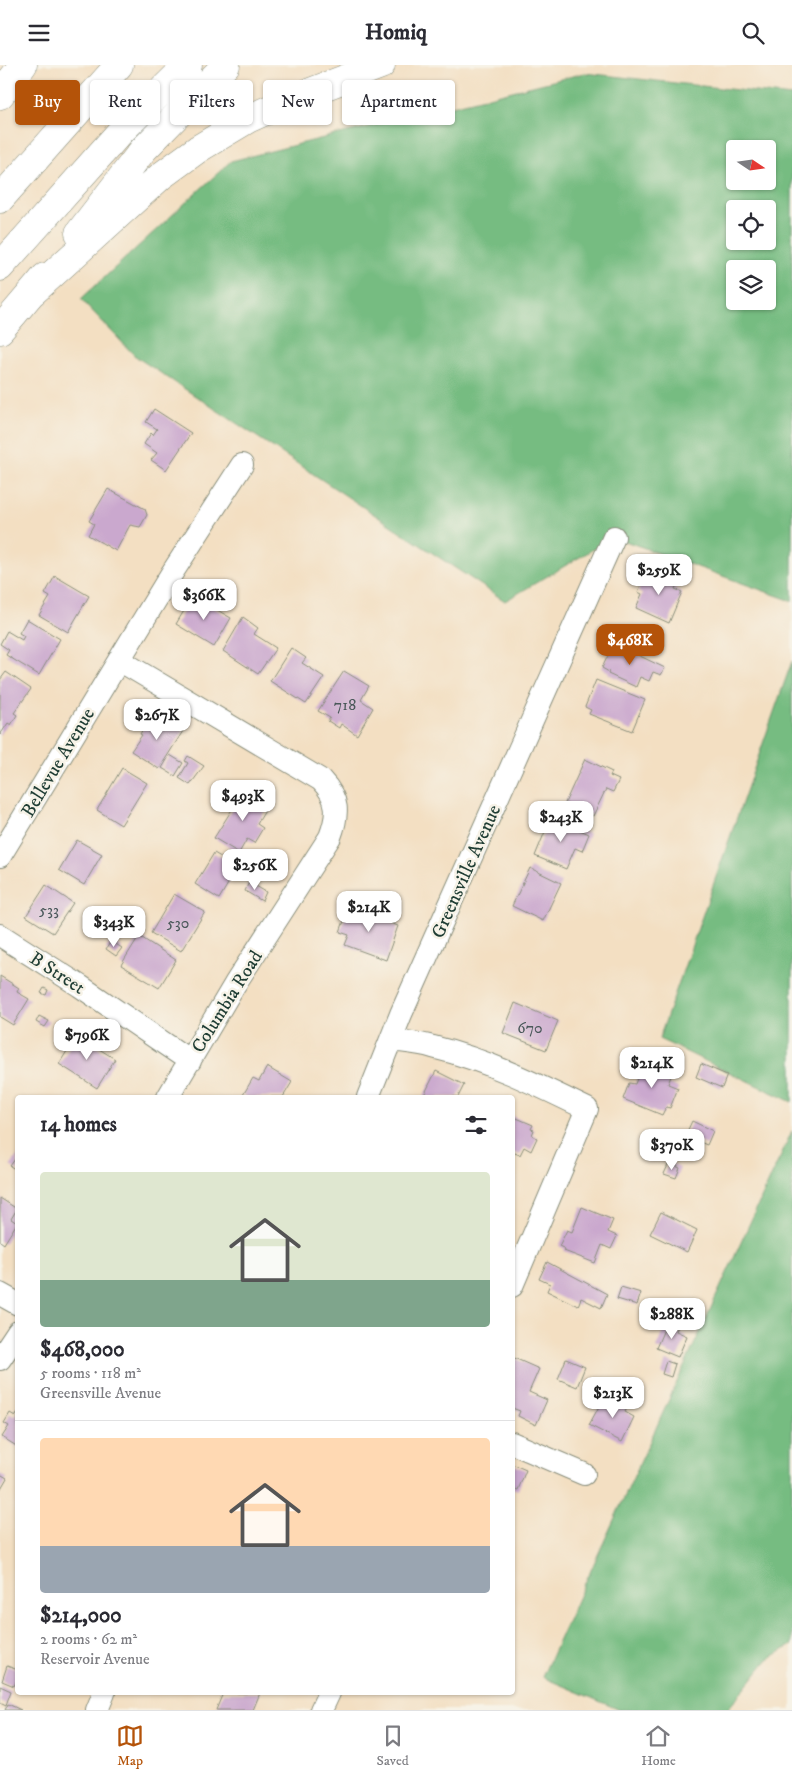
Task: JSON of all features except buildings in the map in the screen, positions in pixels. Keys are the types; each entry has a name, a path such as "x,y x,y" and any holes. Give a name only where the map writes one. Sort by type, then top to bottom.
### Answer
{"highway":[{"path":"0,95 23,65"},
{"path":"0,199 119,65"},
{"path":"0,267 122,130 188,65"},
{"path":"0,330 33,292 143,150 226,65"},
{"path":"33,292 161,176 198,149 265,111 381,65"}],"street":[{"name":"Bellevue Avenue","path":"0,856 172,573 242,465"},
{"name":"Greensville Avenue","path":"369,1095 401,1014 614,537"},
{"name":"Columbia Road","path":"119,660 321,780 330,789 336,805 336,822 330,837 235,985 169,1095"},
{"name":"B Street","path":"0,935 80,986 190,1061"},
{"path":"391,1040 432,1046 484,1063 587,1109 515,1280"},
{"path":"0,1294 15,1302"},
{"path":"0,1359 15,1336"},
{"path":"515,1444 584,1474"},
{"path":"97,1710 103,1695"},
{"path":"321,1710 328,1695"}],"green space":[{"path":"585,73 792,96 792,601 614,537 505,601 135,356 81,299 231,161 376,125 455,125 455,105"},
{"path":"792,661 792,1102 659,1039"},
{"path":"792,1131 792,1645 768,1659 727,1710 620,1710 542,1677"}]}
